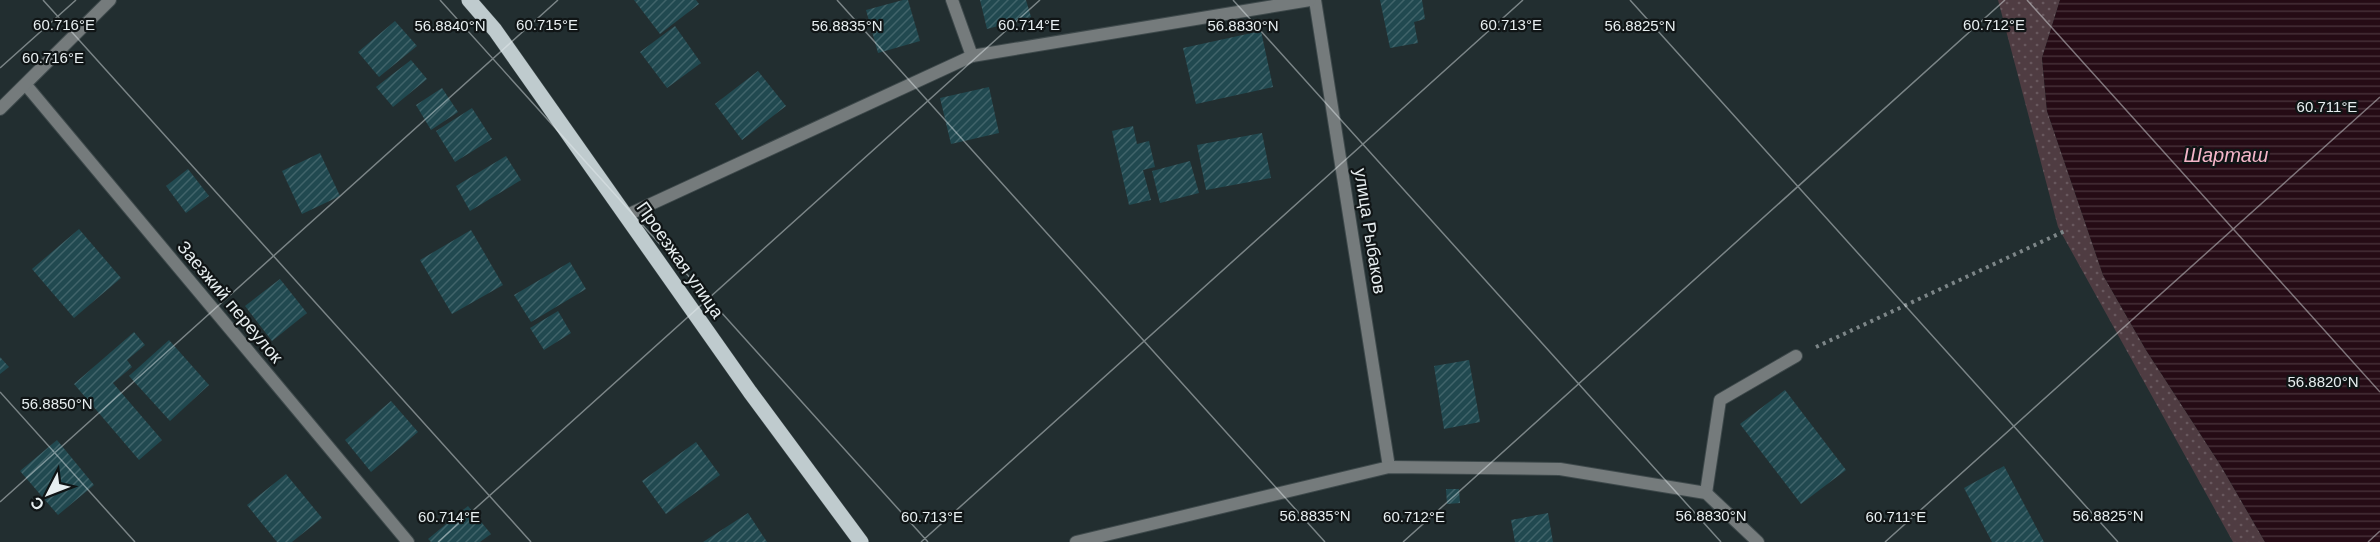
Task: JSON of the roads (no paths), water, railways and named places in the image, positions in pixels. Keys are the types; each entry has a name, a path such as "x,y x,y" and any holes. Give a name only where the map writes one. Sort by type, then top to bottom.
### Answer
{"main road":[{"name":"Проезжая улица","path":"469,0 495,30 750,392 861,542"}],"street":[{"path":"0,109 110,0"},
{"path":"952,0 972,56"},
{"path":"625,216 972,56 1310,0"},
{"name":"улица Рыбаков","path":"1315,0 1389,467"},
{"name":"Заезжий переулок","path":"26,85 408,542"},
{"path":"1706,493 1720,400 1796,356"},
{"path":"1076,542 1389,467 1560,469 1706,493 1758,542"}],"water":[{"name":"Шарташ","path":"2060,0 2380,0 2380,542 2265,542 2221,466 2146,350 2103,275 2047,111 2042,58"}]}
